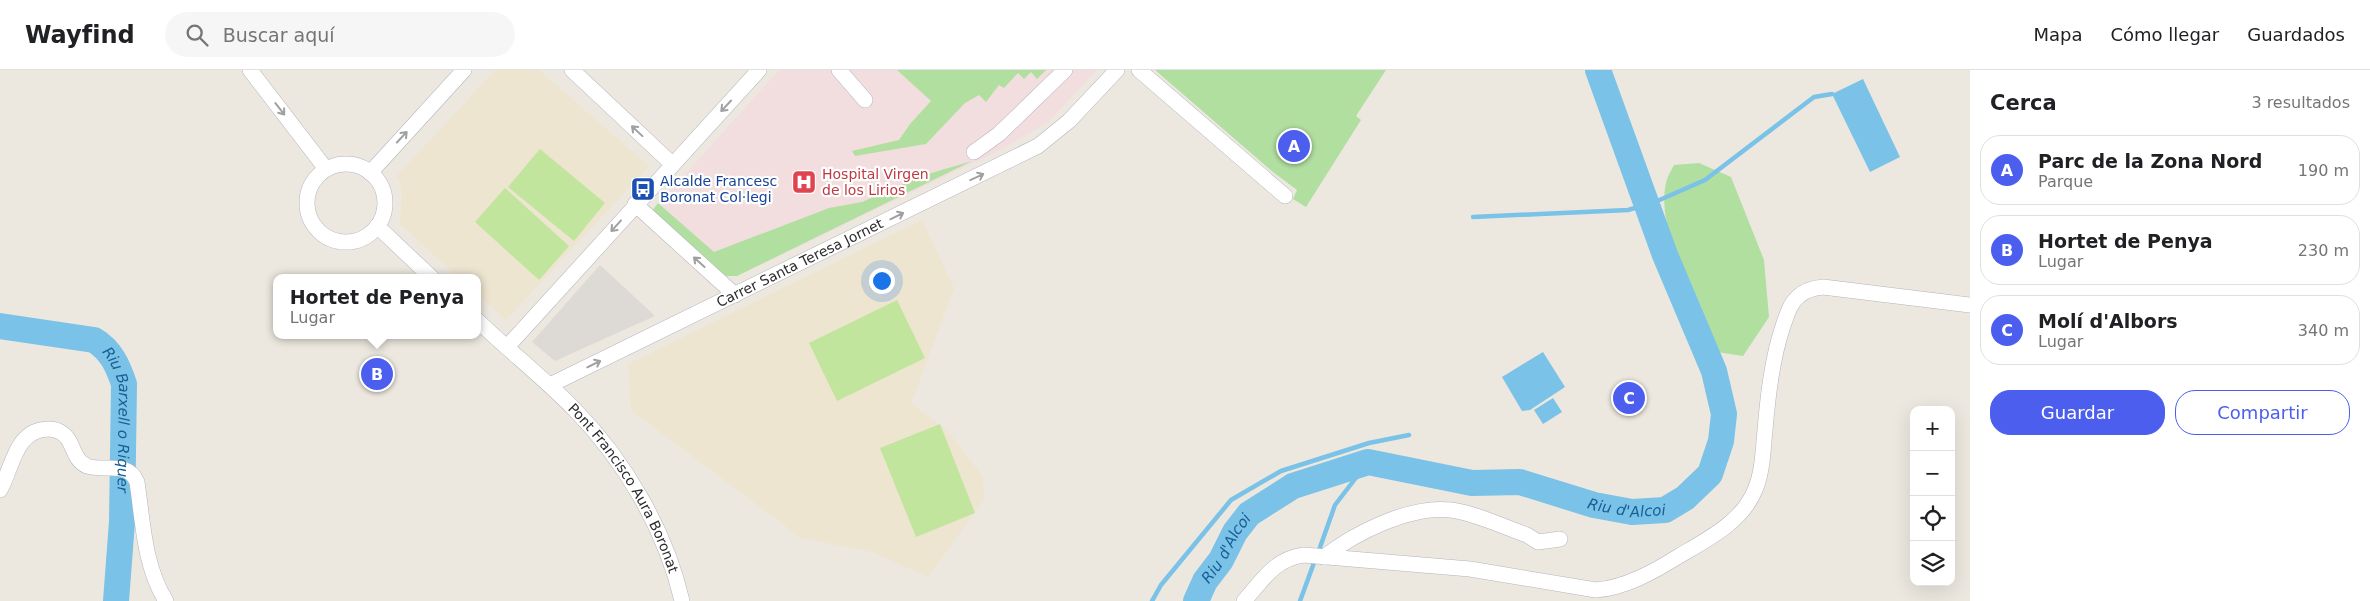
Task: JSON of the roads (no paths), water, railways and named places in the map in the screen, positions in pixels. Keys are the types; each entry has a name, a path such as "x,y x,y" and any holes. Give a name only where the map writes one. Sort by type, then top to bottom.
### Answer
{"street":[{"path":"250,70 326,169"},
{"path":"370,173 464,70"},
{"path":"572,70 672,164"},
{"path":"507,347 635,204 759,70"},
{"path":"839,70 865,100"},
{"path":"974,152 999,134 1065,70"},
{"name":"Carrer Santa Teresa Jornet","path":"550,386 1038,146 1069,121 1117,70"},
{"path":"1139,70 1285,196"},
{"path":"348,164 370,173 376,180 384,198 382,217 377,226 363,238 345,242 327,237 314,225 307,208 312,183 326,169 348,164"},
{"path":"635,204 735,295"},
{"path":"377,226 428,274"},
{"path":"1244,601 1279,563 1292,557 1304,555 1470,569 1596,590 1614,588 1665,565 1721,530 1742,510 1751,497 1760,471 1770,384 1780,337 1790,306 1799,295 1810,290 1823,288 1970,305"},
{"path":"481,324 550,386"},
{"name":"Pont Francisco Aura Boronat","path":"550,386 582,417 619,463 657,532 672,566 682,601"},
{"path":"0,490 9,465 24,439 32,432 40,430 57,430 65,434 79,461 89,467 98,466 128,470 134,474 137,482 148,556 153,574 166,601"},
{"path":"1324,557 1344,541 1374,528 1428,511 1451,510 1527,535 1538,542 1560,539"}],"water":[{"path":"1863,79 1900,157 1870,172 1832,94"},
{"path":"1543,352 1565,387 1530,410 1522,411 1502,377"},
{"path":"1553,398 1562,412 1543,424 1534,410"}],"waterway":[{"name":"Riu d'Alcoi","path":"1196,601 1205,581 1221,560 1235,532 1249,514 1293,486 1368,462 1472,483 1520,482 1594,505 1632,512 1665,510 1685,498 1710,474 1721,441 1724,414 1714,371 1665,255 1598,70"},
{"path":"1473,217 1628,210 1655,202 1705,180 1814,97 1832,94"},
{"name":"Riu Barxell o Riquer","path":"0,326 94,340 105,349 119,371 124,384 122,522 116,601"},
{"path":"1152,601 1161,585 1231,500 1281,471 1369,443 1409,435"},
{"path":"1318,553 1335,505 1368,462"},
{"path":"1300,601 1315,560"}],"place":[{"name":"Parc de la Zona Nord","path":"1294,146"},
{"name":"Hospital Virgen de los Lirios","path":"804,182"},
{"name":"Alcalde Francesc Boronat Col·legi","path":"643,189"},
{"name":"Hortet de Penya","path":"377,374"},
{"name":"Molí d'Albors","path":"1629,398"}]}
